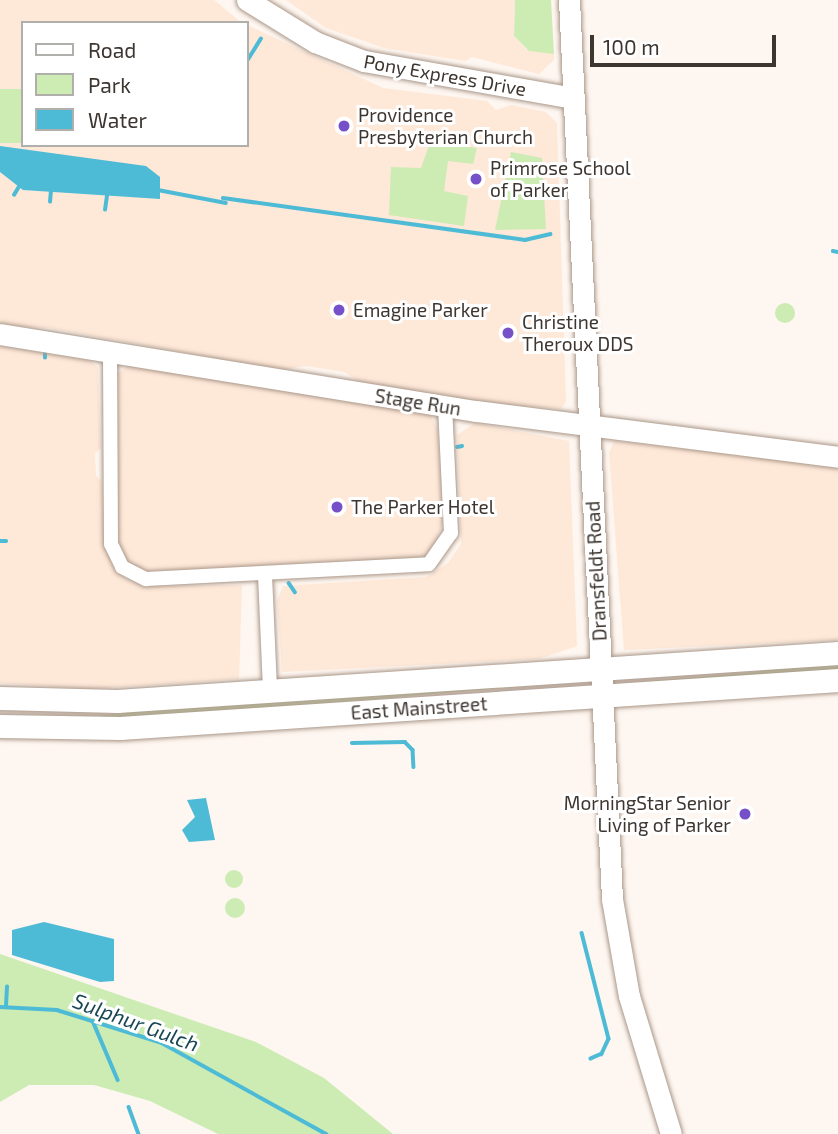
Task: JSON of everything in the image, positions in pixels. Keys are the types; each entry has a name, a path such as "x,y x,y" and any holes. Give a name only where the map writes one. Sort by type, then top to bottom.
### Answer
{"main road":[{"name":"East Mainstreet","path":"0,698 97,701 838,653"},
{"name":"East Mainstreet","path":"0,726 120,728 838,680"}],"street":[{"name":"Pony Express Drive","path":"247,0 323,46 364,61 574,98"},
{"name":"Dransfeldt Road","path":"569,0 600,696 619,950 671,1134"},
{"name":"Stage Run","path":"0,334 445,406 838,457"},
{"path":"110,352 116,559 149,579 411,570 435,560 451,533 445,406"},
{"path":"265,575 270,690"}],"shaded area":[{"path":"0,0 214,0 240,21 21,21 21,147 248,147 248,25 383,88 487,101 496,110 511,105 546,112 557,123 566,402 561,409 473,402 359,382 345,372 306,366 281,370 49,328 0,326"},
{"path":"286,0 515,0 514,36 526,49 554,54 554,60 539,74 472,57 465,61 384,48 326,28"},
{"path":"0,346 88,360 98,367 101,448 95,453 96,476 102,481 106,552 126,579 144,586 242,585 239,679 90,689 0,683"},
{"path":"131,364 431,415 438,431 443,521 437,541 425,558 360,564 146,572 126,561 117,540 114,399 117,374"},
{"path":"475,423 569,441 577,646 539,659 282,672 277,601 283,586 426,577 448,563 461,544 457,435"},
{"path":"614,441 838,466 838,640 624,650 609,453"}],"green space":[{"path":"515,0 551,0 554,54 529,51 514,36"},
{"path":"0,89 21,89 21,143 0,143"},
{"path":"431,140 477,148 473,164 448,161 444,191 468,196 464,226 389,215 391,167 421,168"},
{"path":"511,152 542,158 546,229 495,230"},
{"path":"785,303 792,306 795,313 792,320 785,323 778,320 775,313 778,306"},
{"path":"838,660 838,672 629,683 754,672"},
{"path":"572,682 133,720 0,715 98,716 208,702"},
{"path":"234,870 240,873 243,879 240,885 234,888 228,885 225,879 228,873"},
{"path":"235,898 242,901 245,908 242,915 235,918 228,915 225,908 228,901"},
{"path":"0,954 256,1042 324,1078 393,1134 218,1134 150,1101 94,1085 29,1085 0,1102"}],"water":[{"path":"0,146 146,166 160,177 160,199 23,190 0,172"},
{"path":"206,798 215,840 189,842 182,830 195,817 187,800"},
{"path":"44,922 114,939 114,981 100,982 12,955 12,930"}],"waterway":[{"path":"248,59 261,39"},
{"path":"14,195 20,185"},
{"path":"50,202 51,190"},
{"path":"158,190 226,203"},
{"path":"105,210 107,195"},
{"path":"223,198 525,240 550,234"},
{"path":"833,251 838,252"},
{"path":"457,447 462,446"},
{"path":"0,541 6,541"},
{"path":"289,583 295,592"},
{"path":"352,743 405,742 413,750 414,767"},
{"path":"582,933 609,1039 602,1054 591,1059"},
{"path":"6,1006 7,987"},
{"name":"Sulphur Gulch","path":"0,1007 57,1010 162,1043 326,1134"},
{"path":"93,1021 118,1080"},
{"path":"129,1107 139,1134"}],"place":[{"name":"Providence Presbyterian Church","path":"344,126"},
{"name":"Primrose School of Parker","path":"476,179"},
{"name":"Emagine Parker","path":"339,310"},
{"name":"Christine Theroux DDS","path":"508,333"},
{"name":"The Parker Hotel","path":"337,507"},
{"name":"MorningStar Senior Living of Parker","path":"745,814"}]}
